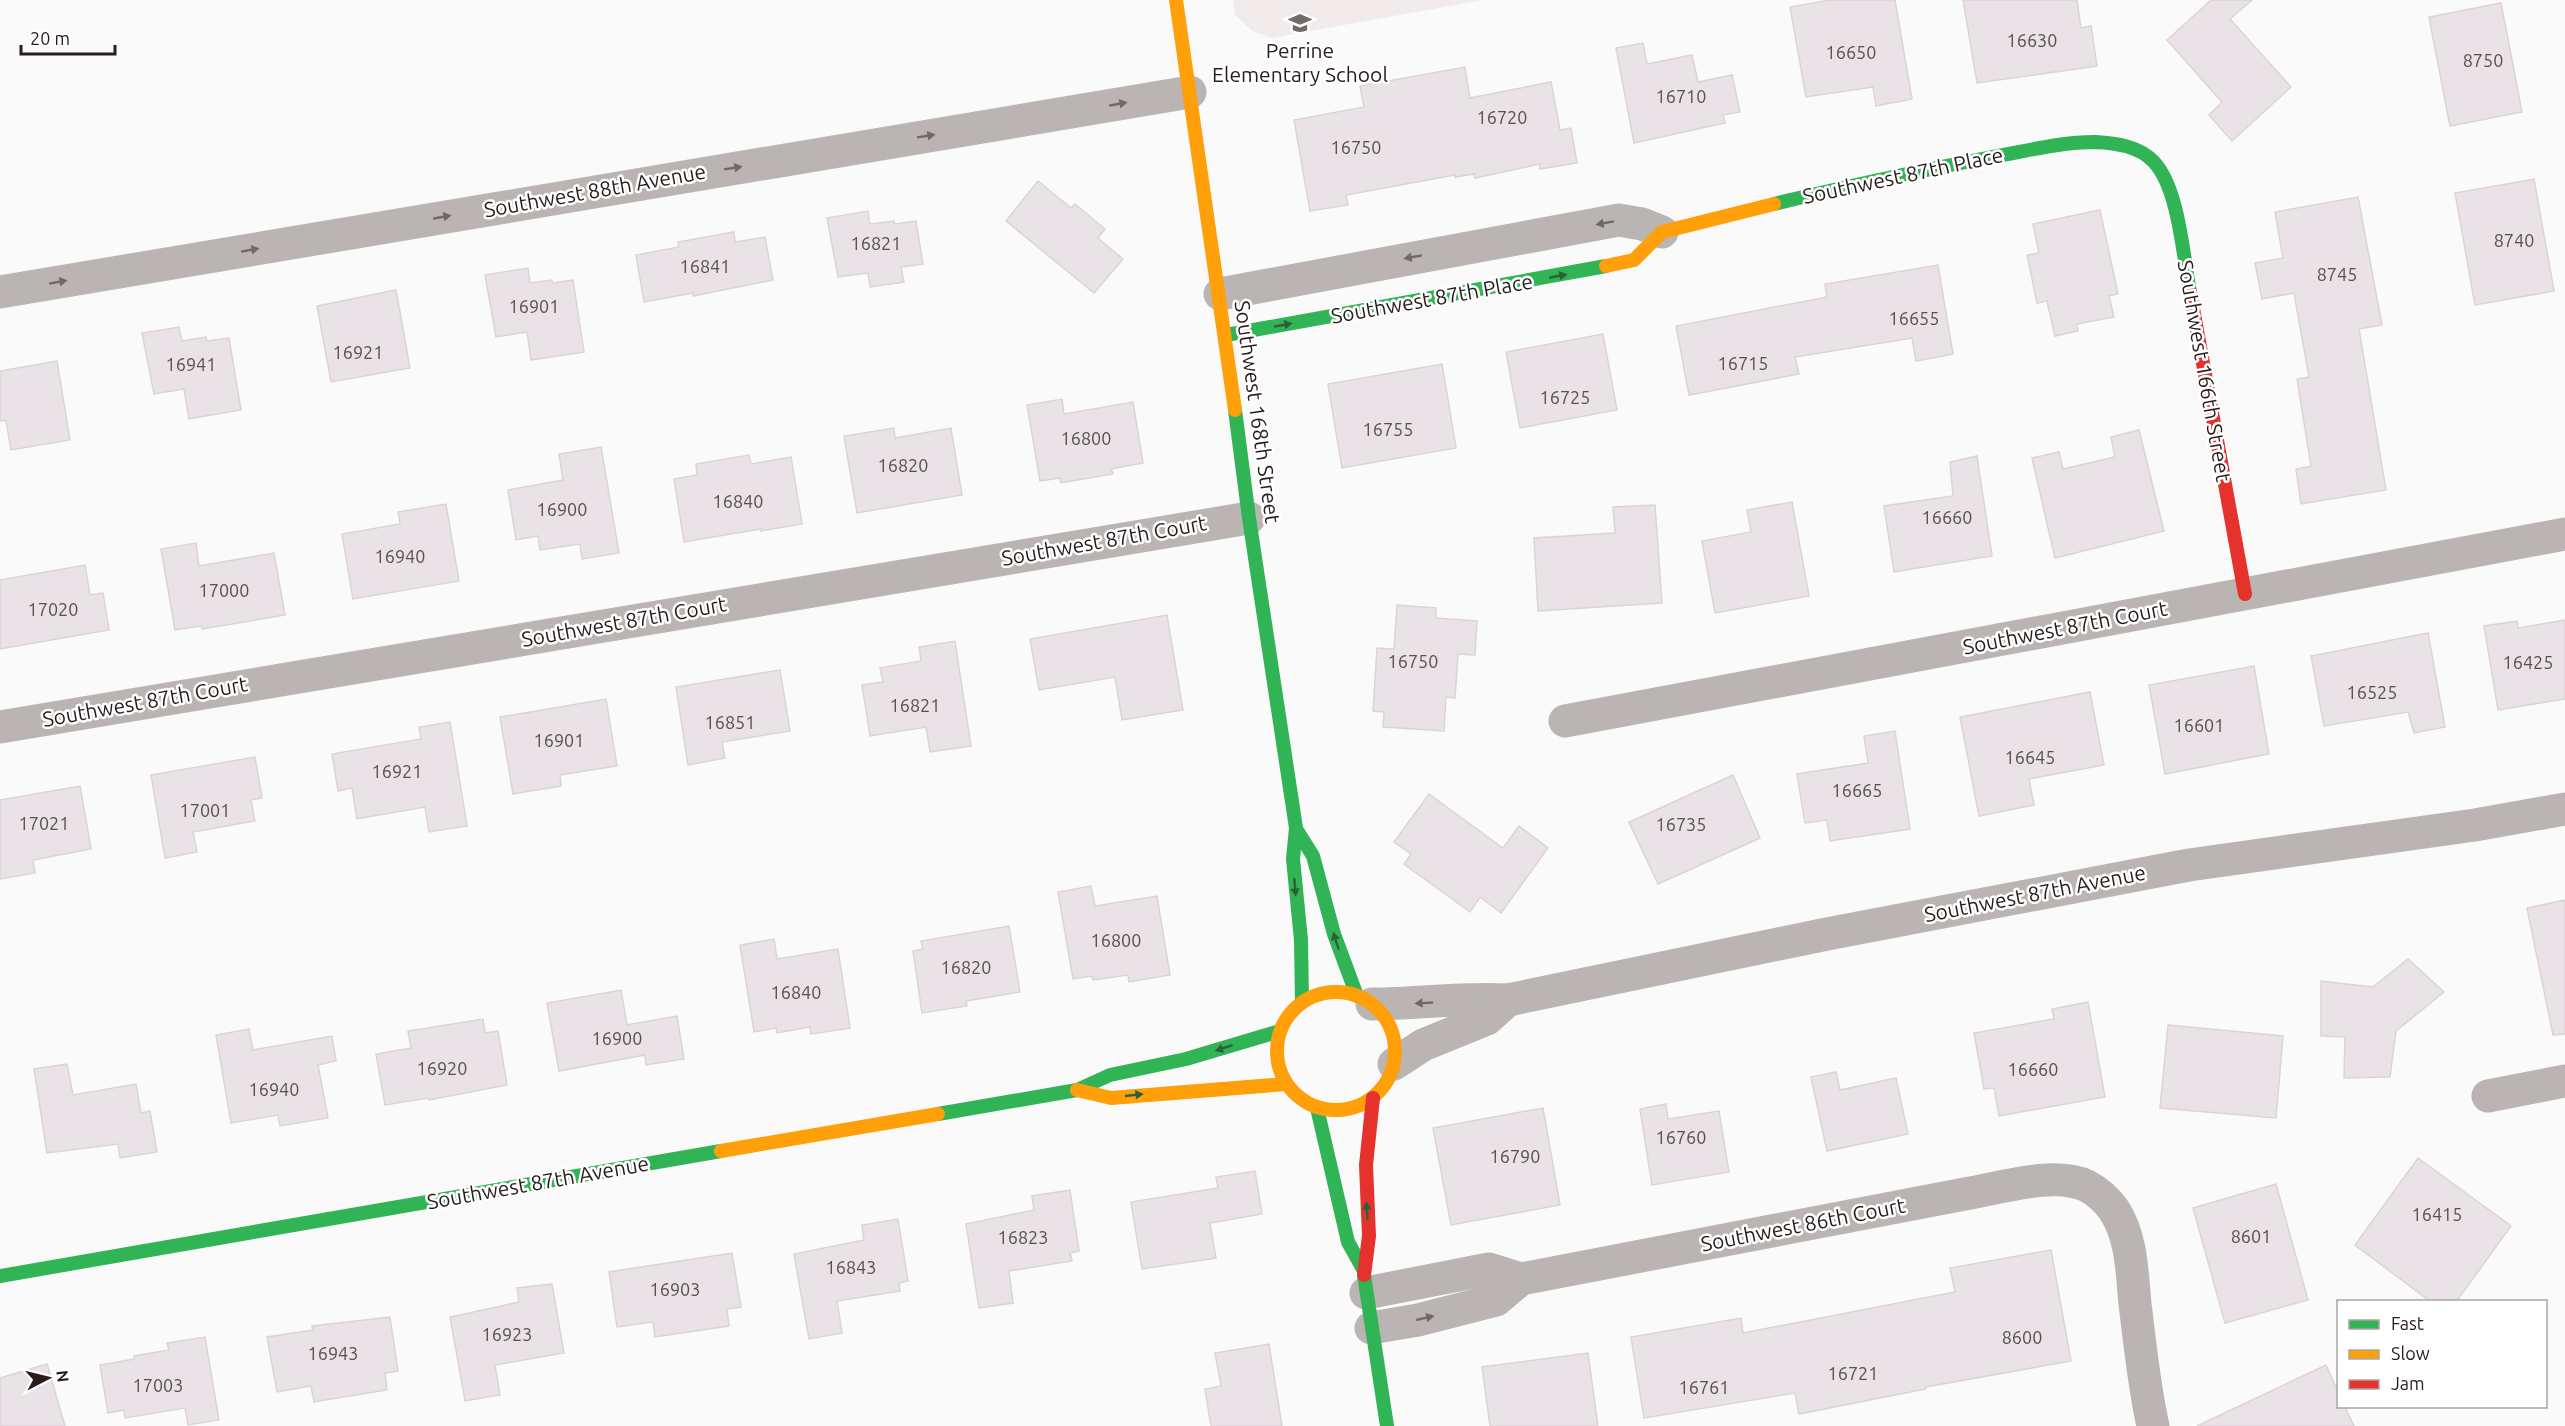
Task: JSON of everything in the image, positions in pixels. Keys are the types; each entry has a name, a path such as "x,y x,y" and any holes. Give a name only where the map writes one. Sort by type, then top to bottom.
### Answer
{"street":[{"name":"Southwest 168th Street","path":"1176,0 1226,335 1249,518 1296,828 1293,860 1301,940 1302,1002"},
{"name":"Southwest 88th Avenue","path":"0,292 1190,92"},
{"name":"Southwest 87th Place","path":"1226,335 1610,266 1634,260 1662,232 1884,177 2072,142 2097,141 2125,145 2146,155"},
{"name":"Southwest 166th Street","path":"2146,155 2161,170 2175,211 2245,594"},
{"name":"Southwest 87th Place","path":"1220,294 1619,220 1642,224 1662,232"},
{"name":"Southwest 87th Court","path":"0,727 1249,518"},
{"name":"Southwest 87th Court","path":"1565,722 2565,534"},
{"name":"Southwest 87th Avenue","path":"1364,1000 1434,1002 1476,998 1508,1000 1816,936 2189,865 2475,825 2565,809"},
{"name":"Southwest 168th Street","path":"1296,828 1313,856 1334,934 1364,1000"},
{"path":"1341,992 1364,1000 1383,1016 1391,1031 1395,1047 1394,1064 1390,1077 1373,1098 1355,1108 1336,1111 1317,1108 1300,1098 1286,1084 1279,1067 1277,1049 1280,1031 1287,1018 1302,1002 1312,996 1341,992"},
{"name":"Southwest 87th Avenue","path":"1394,1064 1423,1045 1487,1019 1508,1000"},
{"name":"Southwest 87th Avenue","path":"0,1276 1077,1090 1110,1075 1186,1059 1280,1031"},
{"path":"2488,1096 2565,1081"},
{"name":"Southwest 87th Avenue","path":"1077,1090 1111,1098 1286,1084"},
{"path":"1364,1281 1369,1236 1366,1165 1373,1098"},
{"path":"1317,1108 1348,1242 1364,1281 1386,1426"},
{"name":"Southwest 86th Court","path":"1364,1281 1490,1269 1521,1279 2020,1184 2061,1181 2086,1186 2101,1196 2115,1210 2129,1251 2142,1364 2153,1426"},
{"name":"Southwest 86th Court","path":"1371,1328 1418,1320 1496,1300 1521,1279"}],"shaded area":[{"name":"Perrine Elementary School","path":"1233,0 1483,0 1272,38 1252,31 1235,15"}],"building":[{"path":"1830,0 1895,0 1912,99 1876,106 1873,87 1806,97 1790,7"},
{"path":"1963,0 2077,0 2081,28 2091,26 2097,66 1977,83"},
{"path":"2211,0 2252,0 2230,19 2291,87 2232,141 2209,115 2222,102 2167,40"},
{"path":"2501,3 2522,112 2450,126 2429,17"},
{"path":"1643,43 1647,64 1692,55 1698,82 1732,75 1740,112 1723,115 1725,123 1634,143 1616,48"},
{"path":"1465,67 1470,98 1551,82 1560,130 1571,128 1577,163 1540,169 1540,164 1475,178 1474,174 1455,177 1455,175 1346,195 1348,205 1310,211 1294,120 1364,107 1360,86"},
{"path":"2534,179 2554,291 2475,305 2455,193"},
{"path":"1038,181 1071,208 1075,204 1105,229 1098,238 1123,259 1094,293 1006,221"},
{"path":"2358,197 2382,325 2359,329 2386,490 2301,504 2296,469 2311,466 2297,379 2309,377 2294,293 2262,299 2255,263 2283,258 2275,212"},
{"path":"2100,210 2118,294 2109,296 2114,317 2077,324 2078,331 2055,336 2047,301 2037,303 2027,255 2039,253 2033,224"},
{"path":"868,211 870,224 916,221 923,264 901,267 904,282 870,287 868,273 838,277 827,218"},
{"path":"734,232 735,242 765,237 773,280 693,296 693,293 644,302 636,255 679,247 678,242"},
{"path":"1938,265 1953,354 1916,361 1912,338 1795,357 1799,374 1689,395 1676,326 1827,297 1825,284"},
{"path":"528,268 530,283 573,280 584,352 531,360 527,332 496,337 485,275"},
{"path":"396,290 410,368 331,382 317,306"},
{"path":"179,327 182,341 206,337 207,341 229,338 241,410 189,419 184,389 154,394 142,333"},
{"path":"1603,334 1617,410 1520,428 1506,352"},
{"path":"57,361 70,440 11,450 6,420 0,421 0,371"},
{"path":"1442,364 1456,448 1342,468 1328,384"},
{"path":"1062,399 1064,414 1133,402 1143,463 1111,469 1113,474 1061,483 1060,478 1040,481 1027,405"},
{"path":"894,428 895,438 951,428 962,495 857,513 844,436"},
{"path":"2139,430 2164,531 2055,558 2032,458 2059,452 2063,469 2115,457 2111,437"},
{"path":"601,447 619,553 582,559 580,544 540,550 538,536 516,540 508,490 563,480 559,454"},
{"path":"749,455 751,464 791,457 802,524 684,542 674,479 697,475 696,464"},
{"path":"1977,456 1992,556 1894,572 1884,506 1953,496 1950,462"},
{"path":"1792,502 1809,596 1715,613 1702,541 1751,532 1747,510"},
{"path":"446,504 459,581 353,599 342,534 400,524 398,512"},
{"path":"1655,505 1662,603 1538,611 1534,538 1615,533 1613,507"},
{"path":"196,543 199,566 274,553 285,615 202,629 201,626 175,630 161,549"},
{"path":"85,565 90,595 103,593 109,630 0,649 0,580"},
{"path":"1397,605 1436,608 1436,618 1477,621 1475,655 1458,654 1455,698 1446,697 1444,731 1383,727 1384,712 1373,711 1377,648 1394,649"},
{"path":"1167,615 1183,710 1122,720 1115,677 1039,690 1030,639"},
{"path":"2565,620 2565,699 2498,710 2484,626 2517,621 2518,628"},
{"path":"2428,633 2445,727 2414,733 2408,712 2324,726 2311,656"},
{"path":"955,641 971,746 930,752 926,727 870,736 862,685 883,682 880,668 921,661 919,647"},
{"path":"2254,666 2269,754 2165,774 2149,685"},
{"path":"780,670 790,731 722,742 725,758 688,765 676,687"},
{"path":"2090,692 2104,765 2029,779 2034,805 1979,816 1960,717"},
{"path":"606,699 617,766 560,775 561,786 513,794 500,717"},
{"path":"450,722 467,826 429,832 425,807 357,819 352,788 338,791 332,754 421,739 419,727"},
{"path":"1895,731 1910,829 1830,841 1827,820 1805,823 1797,774 1868,763 1864,736"},
{"path":"255,757 262,798 251,800 255,821 193,832 197,852 165,858 151,775"},
{"path":"1733,775 1760,838 1658,884 1629,822"},
{"path":"80,786 91,849 33,860 35,873 0,879 0,800"},
{"path":"1429,794 1503,848 1519,826 1548,848 1501,913 1480,897 1470,912 1404,864 1411,854 1394,842"},
{"path":"1091,886 1095,906 1157,896 1170,975 1129,982 1128,975 1093,980 1092,976 1073,979 1058,892"},
{"path":"2565,900 2565,1034 2553,1035 2527,908"},
{"path":"1009,926 1020,992 966,1001 967,1006 922,1013 913,951 923,949 921,941"},
{"path":"774,939 777,959 838,949 850,1028 811,1034 810,1027 777,1033 776,1028 754,1032 740,945"},
{"path":"2408,959 2444,992 2396,1031 2390,1077 2344,1078 2345,1037 2321,1036 2321,981 2373,987"},
{"path":"621,990 627,1025 677,1016 684,1059 646,1065 645,1055 559,1071 547,1003"},
{"path":"2088,1002 2105,1097 1999,1116 1994,1088 1984,1089 1974,1033 2054,1019 2052,1009"},
{"path":"483,1019 485,1033 498,1031 507,1085 429,1100 428,1098 385,1105 376,1054 411,1048 408,1031"},
{"path":"2168,1025 2283,1036 2276,1118 2160,1108"},
{"path":"249,1029 253,1050 332,1036 336,1061 318,1065 328,1118 280,1126 278,1115 231,1123 216,1035"},
{"path":"67,1064 73,1095 136,1084 141,1113 150,1111 157,1152 120,1158 118,1144 47,1153 34,1069"},
{"path":"1836,1072 1840,1090 1896,1078 1908,1134 1827,1151 1811,1077"},
{"path":"1666,1104 1668,1119 1719,1111 1729,1172 1652,1185 1640,1109"},
{"path":"1543,1108 1560,1205 1451,1225 1433,1128"},
{"path":"2418,1158 2511,1226 2457,1300 2428,1300 2355,1245"},
{"path":"1255,1171 1262,1214 1210,1223 1216,1258 1142,1269 1131,1202 1218,1188 1216,1177"},
{"path":"2276,1184 2308,1300 2225,1323 2193,1208"},
{"path":"1070,1190 1079,1251 1070,1253 1072,1261 1009,1271 1013,1303 979,1308 966,1224 1034,1210 1032,1196"},
{"path":"898,1219 908,1281 899,1283 900,1291 837,1301 842,1333 809,1339 794,1254 864,1240 862,1225"},
{"path":"2051,1250 2071,1361 1926,1387 1926,1389 1799,1414 1795,1393 1644,1418 1631,1337 1741,1318 1743,1333 1955,1292 1950,1268"},
{"path":"732,1253 741,1307 727,1309 729,1326 655,1337 653,1322 617,1327 609,1272"},
{"path":"552,1284 564,1353 495,1365 500,1395 465,1401 450,1317 519,1302 517,1288"},
{"path":"390,1317 398,1371 385,1373 387,1390 314,1402 311,1386 277,1392 267,1337 313,1330 312,1326"},
{"path":"205,1337 219,1420 188,1425 185,1408 125,1418 124,1410 108,1413 100,1365 169,1350 167,1343"},
{"path":"1269,1344 1282,1426 1211,1426 1205,1389 1221,1386 1215,1353"},
{"path":"1588,1353 1598,1426 1490,1426 1482,1367"},
{"path":"47,1364 65,1426 0,1426 0,1378"},
{"path":"2326,1365 2337,1390 2337,1408 2345,1408 2354,1426 2197,1426"}],"traffic: fast":[{"path":"1774,204 1883,179 2044,147 2082,142 2119,145 2141,152 2154,162 2162,174 2175,206 2190,292"},
{"path":"1226,335 1606,266"},
{"path":"1235,410 1296,828 1293,859 1301,940 1302,1002"},
{"path":"1298,832 1313,856 1334,934 1357,996"},
{"path":"938,1114 1077,1090 1110,1075 1186,1059 1280,1031"},
{"path":"1317,1108 1348,1242 1363,1269"},
{"path":"0,1276 721,1151"},
{"path":"1364,1275 1387,1426"}],"traffic: slow":[{"path":"1176,0 1235,410"},
{"path":"1606,266 1634,260 1662,232 1774,204"},
{"path":"1336,992 1359,996 1378,1009 1391,1028 1395,1051 1391,1074 1378,1093 1359,1106 1336,1110 1313,1106 1294,1093 1281,1074 1277,1051 1281,1028 1294,1009 1313,996 1336,992"},
{"path":"1077,1090 1111,1098 1286,1084"},
{"path":"721,1151 938,1114"}],"traffic: jam":[{"path":"2190,292 2245,594"},
{"path":"1364,1275 1369,1236 1366,1165 1373,1098"}],"place":[{"name":"Perrine Elementary School","path":"1300,23"}]}
